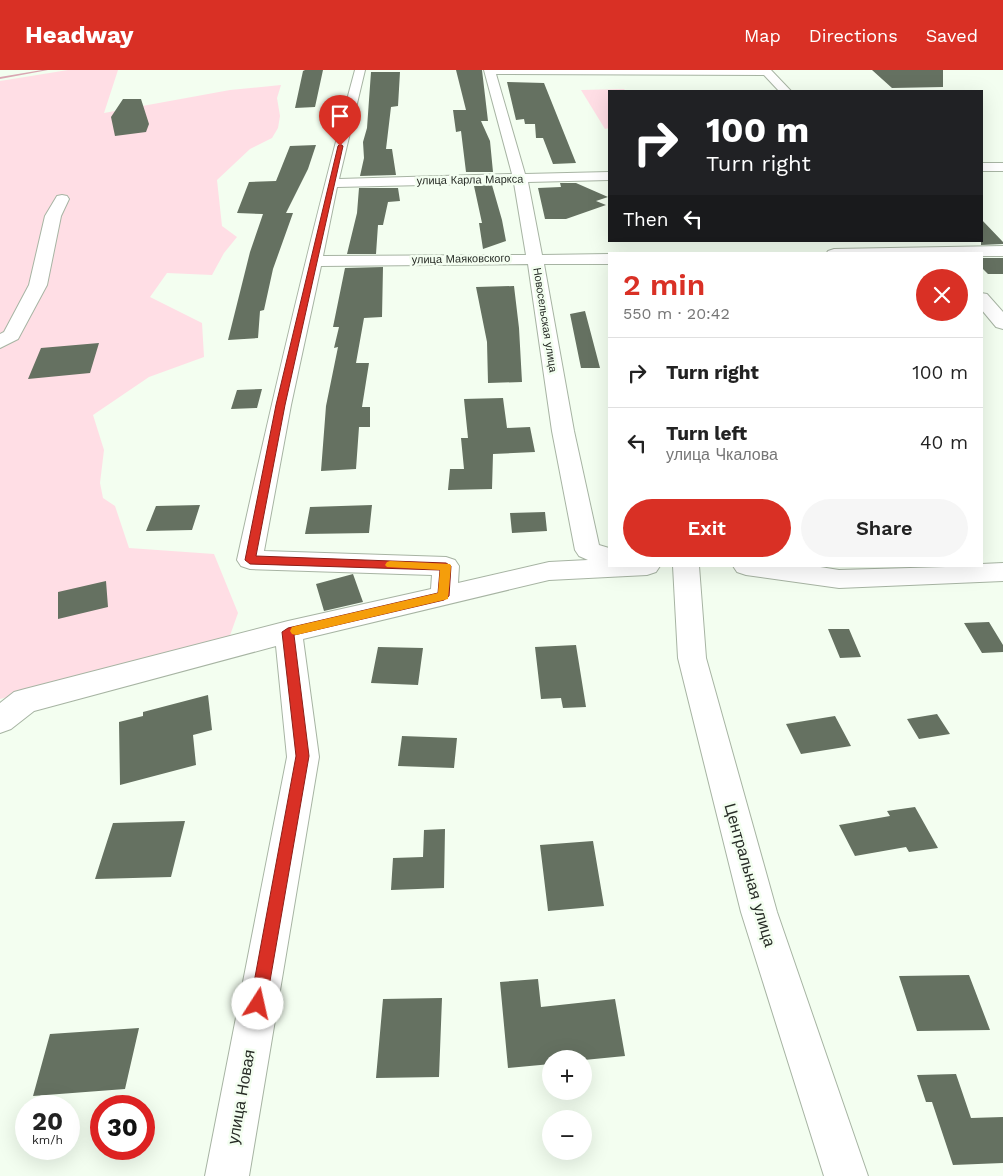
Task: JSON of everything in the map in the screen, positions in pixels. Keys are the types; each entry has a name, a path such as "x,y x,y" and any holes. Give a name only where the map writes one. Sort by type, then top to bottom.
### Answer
{"street":[{"path":"360,70 331,182 281,405 250,560 446,566 444,596"},
{"path":"490,71 765,71 784,90"},
{"name":"Новосельская улица","path":"490,71 520,179 563,430 588,550 608,558"},
{"path":"983,167 1003,167"},
{"name":"улица Карла Маркса","path":"331,182 608,176"},
{"path":"0,342 11,335 38,285 53,216 62,199"},
{"path":"875,252 937,249 1003,251"},
{"name":"улица Маяковского","path":"314,261 608,259"},
{"path":"983,300 1003,323"},
{"path":"0,720 25,702 288,632 549,570 639,567"},
{"name":"Центральная улица","path":"686,567 692,658 754,893 846,1176"},
{"path":"753,567 839,579 1003,572"},
{"name":"улица Новая","path":"227,1176 303,756 288,632"}],"shaded area":[{"path":"68,70 118,70 104,113 230,90 281,85 277,98 280,116 278,128 272,138 250,149 217,180 222,226 237,237 224,253 212,275 167,273 150,297 202,323 204,357 149,377 93,415 104,450 100,483 103,498 115,506 129,548 214,554 238,613 228,641 0,699 0,81"},
{"path":"624,89 625,90 608,90 608,128 605,129 581,90"}],"building":[{"path":"323,70 315,107 295,108 303,71"},
{"path":"456,70 482,70 488,121 481,121 490,141 493,172 466,172 461,131 456,132 453,110 466,110"},
{"path":"872,70 943,70 943,87 892,88"},
{"path":"371,72 400,72 398,106 391,107 386,149 392,149 396,175 360,176 364,158 363,142 367,128"},
{"path":"507,82 544,83 576,163 553,164 543,138 536,138 535,124 525,124 524,119 516,120"},
{"path":"123,99 141,99 149,124 146,132 115,136 111,117"},
{"path":"316,145 308,169 286,213 293,213 273,269 264,310 260,311 258,338 228,340 250,252 263,214 237,213 249,182 276,181 290,146"},
{"path":"560,183 576,183 608,197 596,201 606,205 566,219 545,219 538,188 561,187"},
{"path":"492,185 506,241 483,249 479,223 482,223 474,186"},
{"path":"359,188 398,188 400,201 388,202 383,225 378,225 376,254 347,254 357,213"},
{"path":"983,221 1003,244 981,245 981,242 983,242"},
{"path":"983,258 1003,258 1003,274 988,274 983,269"},
{"path":"383,267 382,317 364,318 356,363 369,363 362,407 370,407 370,427 359,427 356,469 321,471 326,406 338,347 334,348 339,327 333,327 345,268"},
{"path":"514,286 522,382 488,383 487,342 476,287"},
{"path":"585,311 600,368 581,368 570,314"},
{"path":"99,343 90,373 28,379 41,348"},
{"path":"262,389 257,408 231,409 237,390"},
{"path":"503,398 507,428 530,427 535,452 493,454 492,489 448,490 450,469 464,469 461,438 468,438 464,399"},
{"path":"200,505 192,530 146,531 156,506"},
{"path":"372,505 369,533 305,534 310,507"},
{"path":"545,512 547,531 512,533 510,513"},
{"path":"353,574 363,602 324,611 316,584"},
{"path":"106,581 108,607 58,619 58,592"},
{"path":"989,622 1003,645 1003,652 982,653 964,623"},
{"path":"828,629 849,629 861,657 840,658"},
{"path":"576,645 586,707 563,708 561,698 541,699 535,647"},
{"path":"378,647 423,648 418,685 371,683"},
{"path":"208,695 212,730 193,735 196,765 120,785 119,722 143,716 143,712"},
{"path":"937,714 950,734 919,739 907,719"},
{"path":"835,716 851,746 801,754 786,724"},
{"path":"402,736 457,738 454,768 398,766"},
{"path":"915,807 938,848 909,852 906,847 855,856 839,825 890,816 887,811"},
{"path":"185,821 171,877 95,879 113,823"},
{"path":"445,829 444,888 391,890 393,858 423,857 424,830"},
{"path":"593,841 604,906 548,911 540,845"},
{"path":"969,975 990,1030 917,1031 899,976"},
{"path":"538,979 541,1007 615,999 625,1056 592,1059 592,1050 542,1050 542,1065 508,1068 500,982"},
{"path":"442,998 439,1077 376,1078 383,999"},
{"path":"139,1028 125,1089 33,1095 50,1034"},
{"path":"956,1074 971,1118 1003,1117 1003,1163 953,1165 932,1102 926,1102 917,1075"}],"waterway":[{"path":"0,78 47,70"}],"slow traffic":[{"path":"296,631 444,596 446,566 390,565"}],"route":[{"path":"258,1004 303,756 288,632 444,596 446,566 250,560 281,405 340,146"}]}
